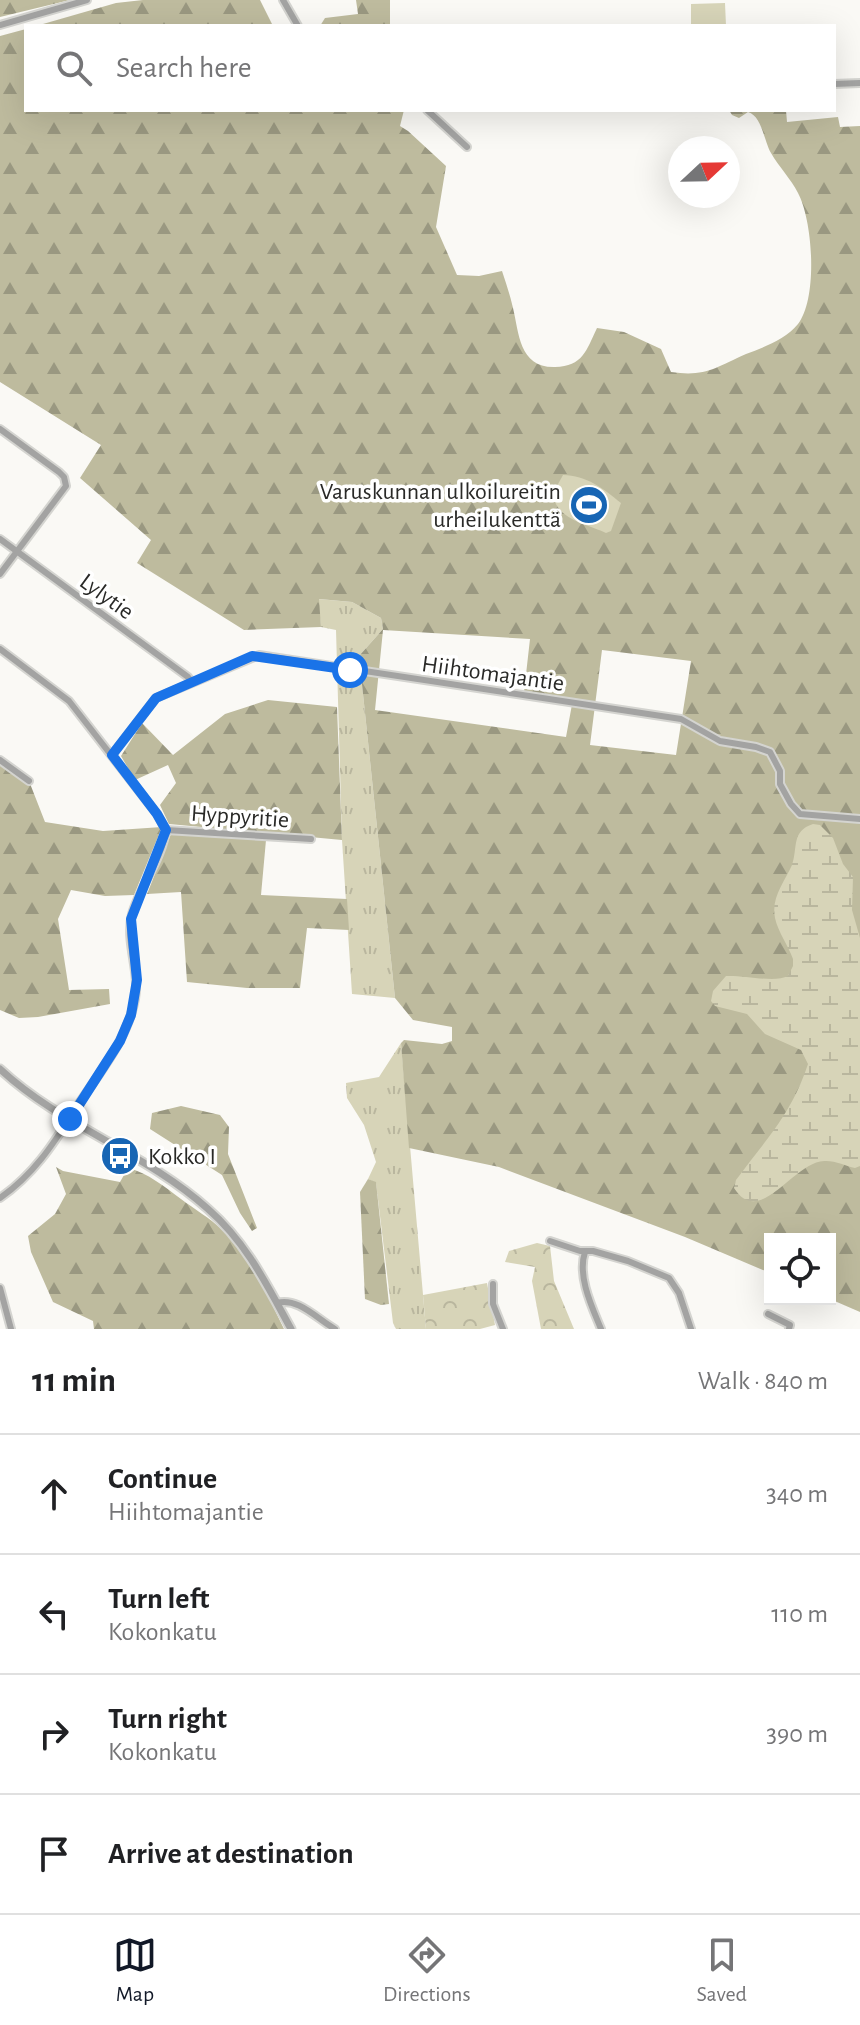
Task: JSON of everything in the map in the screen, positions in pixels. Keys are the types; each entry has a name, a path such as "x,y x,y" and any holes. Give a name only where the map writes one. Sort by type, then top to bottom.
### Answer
{"street":[{"path":"0,25 87,0"},
{"path":"283,0 297,24"},
{"path":"836,84 860,83"},
{"path":"429,112 467,147"},
{"path":"0,429 59,472 66,481 65,490 0,574"},
{"name":"Lylytie","path":"0,539 192,682"},
{"path":"0,649 69,701 157,814 166,830 131,919 137,980 131,1015 120,1041 37,1167 17,1187 0,1198"},
{"name":"Hiihtomajantie","path":"112,755 156,698 259,655 681,719 720,741 770,752 780,771 780,784 800,814 860,819"},
{"path":"0,760 29,781"},
{"name":"Hyppyritie","path":"166,830 311,839"},
{"path":"0,1069 23,1088 206,1207 244,1247 291,1329"},
{"path":"550,1241 628,1261 669,1278 679,1293 691,1329"},
{"path":"585,1252 582,1259 585,1281 601,1329"},
{"path":"493,1284 493,1304 503,1329"},
{"path":"0,1288 11,1329"},
{"path":"277,1303 295,1303 335,1329"},
{"path":"768,1314 790,1325 789,1329"}],"green space":[{"path":"0,0 70,0 0,17"},
{"path":"143,0 260,0 272,24 43,24 116,3"},
{"path":"356,0 390,0 390,24 321,24 325,18 358,14"},
{"path":"725,3 726,24 691,24 691,4"},
{"path":"24,30 24,112 404,112 400,126 446,166 436,227 457,275 479,276 502,271 519,338 527,355 543,366 564,366 578,360 597,328 624,332 661,349 671,372 683,373 718,367 787,334 798,324 809,296 811,259 807,222 795,188 771,153 757,118 748,112 786,112 787,122 838,117 840,127 860,126 860,1312 836,1302 836,1233 764,1233 764,1270 685,1237 499,1167 409,1148 401,1043 404,1040 442,1044 452,1041 452,1027 413,1020 395,998 359,656 383,629 381,618 352,602 319,599 321,627 244,630 137,563 151,540 80,478 101,445 0,382 0,36","holes":["383,630 530,639 524,692 573,699 566,737 375,710","602,650 691,661 676,755 590,745"]},
{"path":"730,112 748,112 739,118"},
{"name":"Varuskunnan ulkoilureitin urheilukenttä","path":"563,475 587,480 621,503 611,531 606,533 562,512 554,495"},
{"path":"318,599 352,602 381,618 383,629 359,656 395,998 352,994 342,840 336,630 321,627"},
{"path":"268,700 337,707 342,840 169,824 160,805 176,783 168,765 135,780 121,756 142,723 173,755 225,714"},
{"path":"0,760 29,781 45,822 103,831 162,827 134,895 105,896 71,890 58,919 69,990 109,989 110,1004 38,1017 19,1018 0,1010"},
{"path":"813,824 820,825 833,838 843,864 853,877 852,910 860,938 860,1166 855,1168 828,1161 812,1164 766,1198 755,1201 744,1199 734,1188 736,1180 786,1112 808,1064 801,1050 765,1034 747,1014 715,1006 711,1001 713,991 726,976 775,979 788,976 793,959 776,923 775,903 792,865 798,836"},
{"path":"171,834 266,840 261,895 347,899 349,930 307,928 300,988 247,988 187,982 181,892 147,894"},
{"path":"401,1043 426,1329 396,1329 393,1323 376,1183 368,1179 376,1162 364,1125 347,1098 346,1083 379,1077"},
{"path":"181,1106 220,1115 229,1127 228,1154 257,1228 252,1231 222,1175 150,1129 152,1113"},
{"path":"56,1167 120,1182 128,1168 162,1185 212,1221 231,1240 257,1276 284,1329 94,1329 93,1321 53,1302 31,1252 28,1236 55,1214 66,1194"},
{"path":"368,1179 376,1182 389,1304 381,1305 365,1299 360,1192"},
{"path":"537,1243 550,1246 554,1281 574,1329 541,1329 532,1281 535,1267 505,1262 509,1251"},
{"path":"487,1283 495,1325 480,1329 426,1329 423,1295"}],"place":[{"name":"Varuskunnan ulkoilureitin urheilukenttä","path":"589,505"},
{"name":"Kokko I","path":"120,1156"}],"route":[{"path":"70,1119 120,1041 131,1015 137,980 131,919 166,830 112,755 156,698 252,656 350,670"}]}
